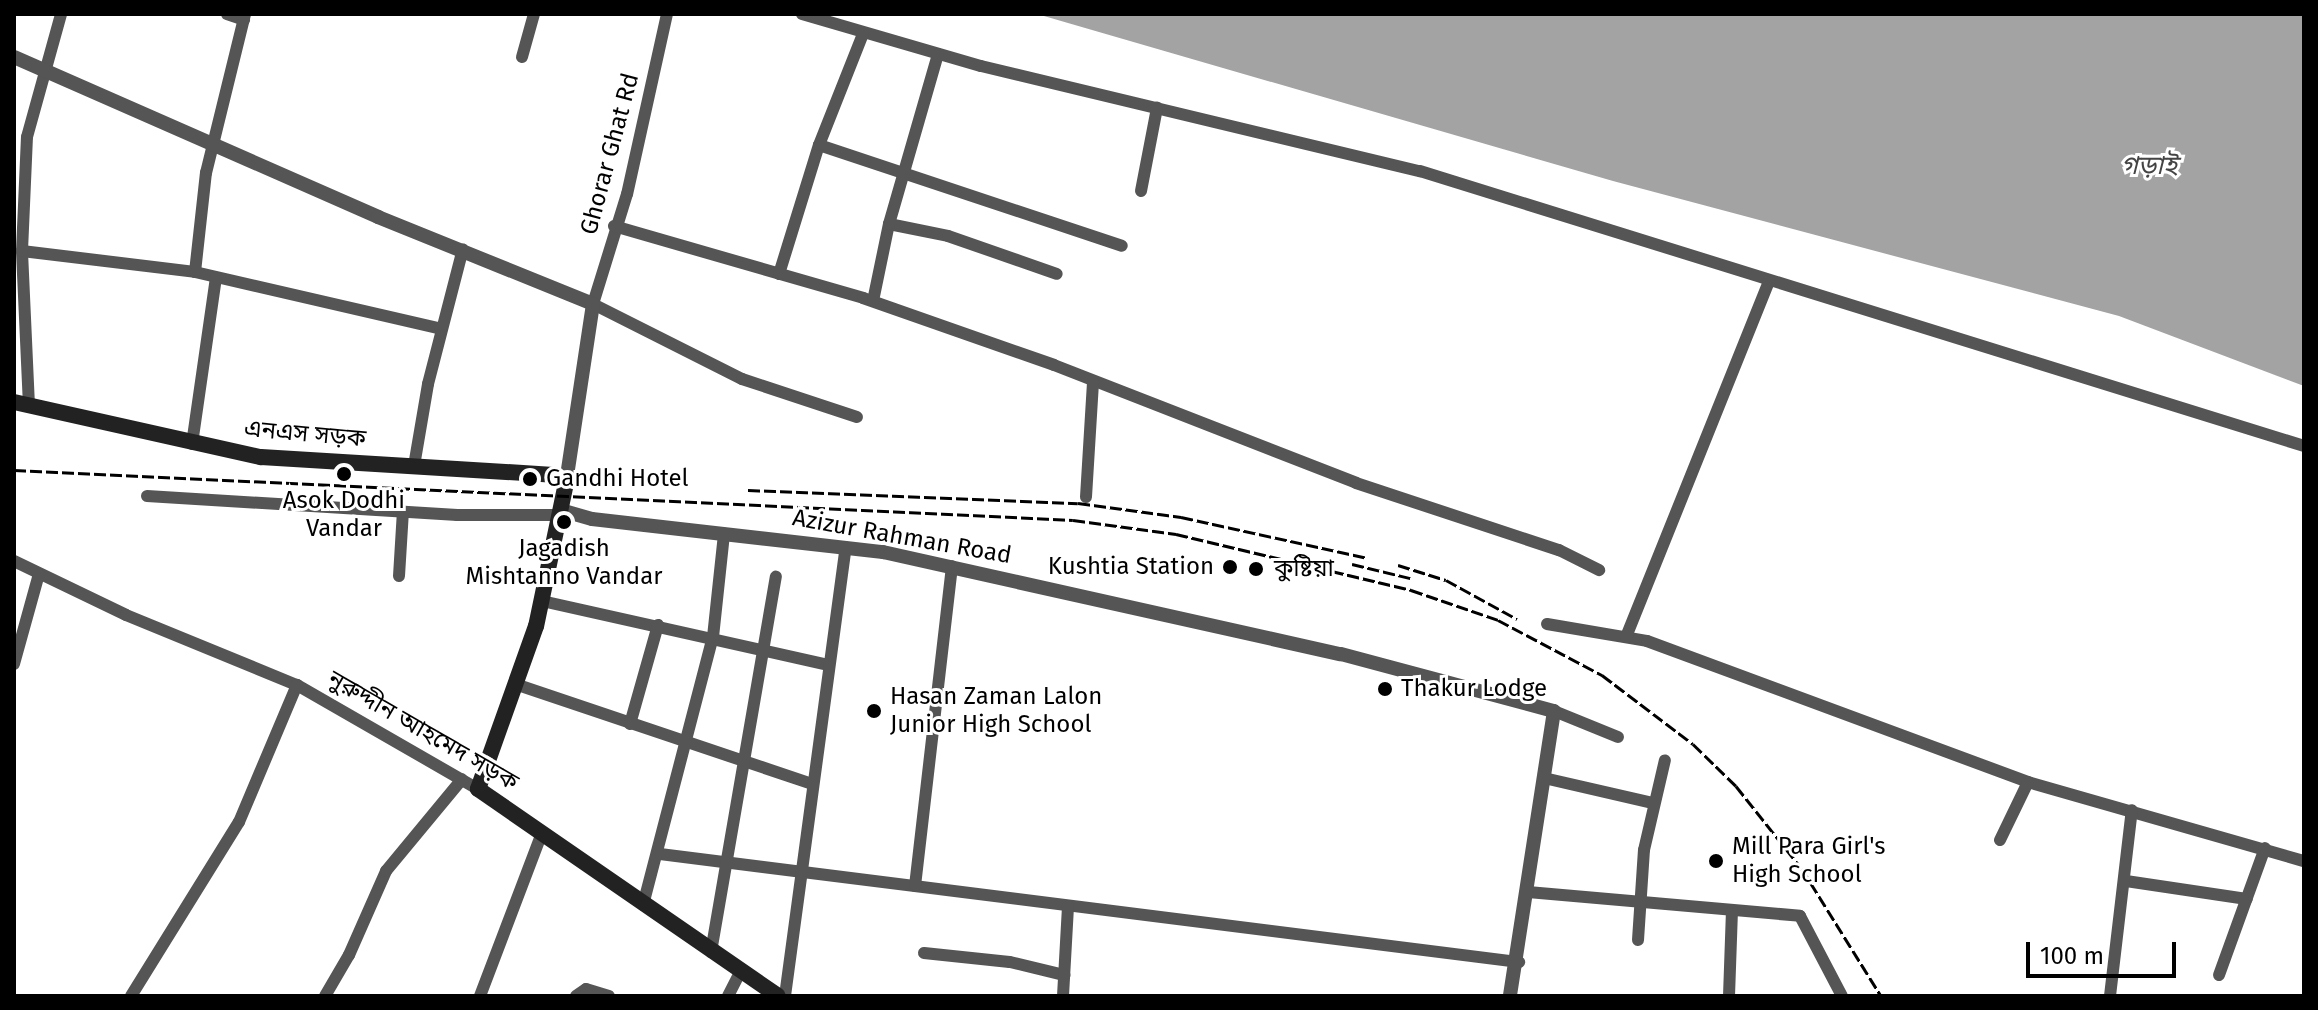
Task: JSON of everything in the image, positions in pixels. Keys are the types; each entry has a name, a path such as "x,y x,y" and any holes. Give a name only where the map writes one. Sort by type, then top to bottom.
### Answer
{"main road":[{"name":"এনএস সড়ক","path":"21,404 261,457 553,475 566,483"},
{"path":"478,789 518,685 563,513 566,483"},
{"name":"নুরুদ্দীন আহমেদ সড়ক","path":"478,789 778,996"}],"street":[{"path":"21,404 20,138 61,14"},
{"path":"195,272 213,141 244,17 227,14"},
{"path":"522,57 534,14"},
{"name":"Ghorar Ghat Rd","path":"593,304 614,226 627,194 667,14"},
{"path":"802,14 938,54 1420,171 2304,446"},
{"path":"779,274 819,145 863,34"},
{"path":"873,301 889,224 907,171 938,54"},
{"path":"14,57 593,304 742,379 857,417"},
{"path":"1141,191 1157,108"},
{"path":"819,145 907,171 1122,246"},
{"path":"889,224 948,236 1057,274"},
{"path":"614,226 873,301 1093,381 1371,489 1559,550 1599,570"},
{"path":"414,466 442,329 463,249"},
{"path":"22,251 195,272 442,329"},
{"path":"192,444 216,278"},
{"path":"1626,637 1769,281"},
{"path":"566,483 593,304"},
{"path":"1086,497 1093,381"},
{"path":"147,496 403,511 563,513"},
{"path":"399,576 403,511"},
{"name":"Azizur Rahman Road","path":"563,513 846,547 952,566 1341,654 1554,711"},
{"path":"643,905 660,854 713,637 724,534"},
{"path":"785,996 846,547"},
{"name":"নুরুদ্দীন আহমেদ সড়ক","path":"14,561 297,685 376,735 478,789"},
{"path":"915,886 952,566"},
{"path":"14,664 39,574"},
{"path":"711,952 776,577"},
{"path":"542,601 764,648 829,665"},
{"path":"1547,624 1626,637 2028,782 2304,861"},
{"path":"630,724 658,625"},
{"path":"131,996 239,822 297,685"},
{"path":"518,685 812,784"},
{"path":"1510,996 1519,962 1554,711 1618,737"},
{"path":"1638,940 1638,903 1652,803 1665,760"},
{"path":"1544,778 1652,803"},
{"path":"325,996 349,955 386,871 462,779"},
{"path":"2000,840 2028,782"},
{"path":"2110,996 2132,810"},
{"path":"480,996 542,833"},
{"path":"2219,975 2265,848"},
{"path":"660,854 1519,962"},
{"path":"2126,881 2247,899"},
{"path":"1528,892 1800,916 1842,996"},
{"path":"1063,996 1068,906"},
{"path":"1729,996 1732,911"},
{"path":"924,953 1010,962 1064,975"},
{"path":"728,996 740,972"},
{"path":"576,996 586,989 609,996"}],"water":[{"name":"গড়াই","path":"1037,14 2304,14 2304,386 2119,316 1613,181"}],"railway":[{"path":"14,470 1073,520 1176,534 1411,590 1498,620 1602,675 1693,744 1736,786 1802,869 1881,996"},
{"path":"748,490 1078,503 1181,517 1367,558"},
{"path":"1352,564 1410,578"},
{"path":"1398,565 1446,580 1517,619"}],"place":[{"name":"Asok Dodhi Vandar","path":"344,474"},
{"name":"Gandhi Hotel","path":"530,479"},
{"name":"Jagadish Mishtanno Vandar","path":"564,522"},
{"name":"Kushtia Station","path":"1230,567"},
{"name":"কুষ্টিয়া","path":"1256,569"},
{"name":"Thakur Lodge","path":"1385,689"},
{"name":"Hasan Zaman Lalon Junior High School","path":"874,711"},
{"name":"Mill Para Girl's High School","path":"1716,861"}]}
